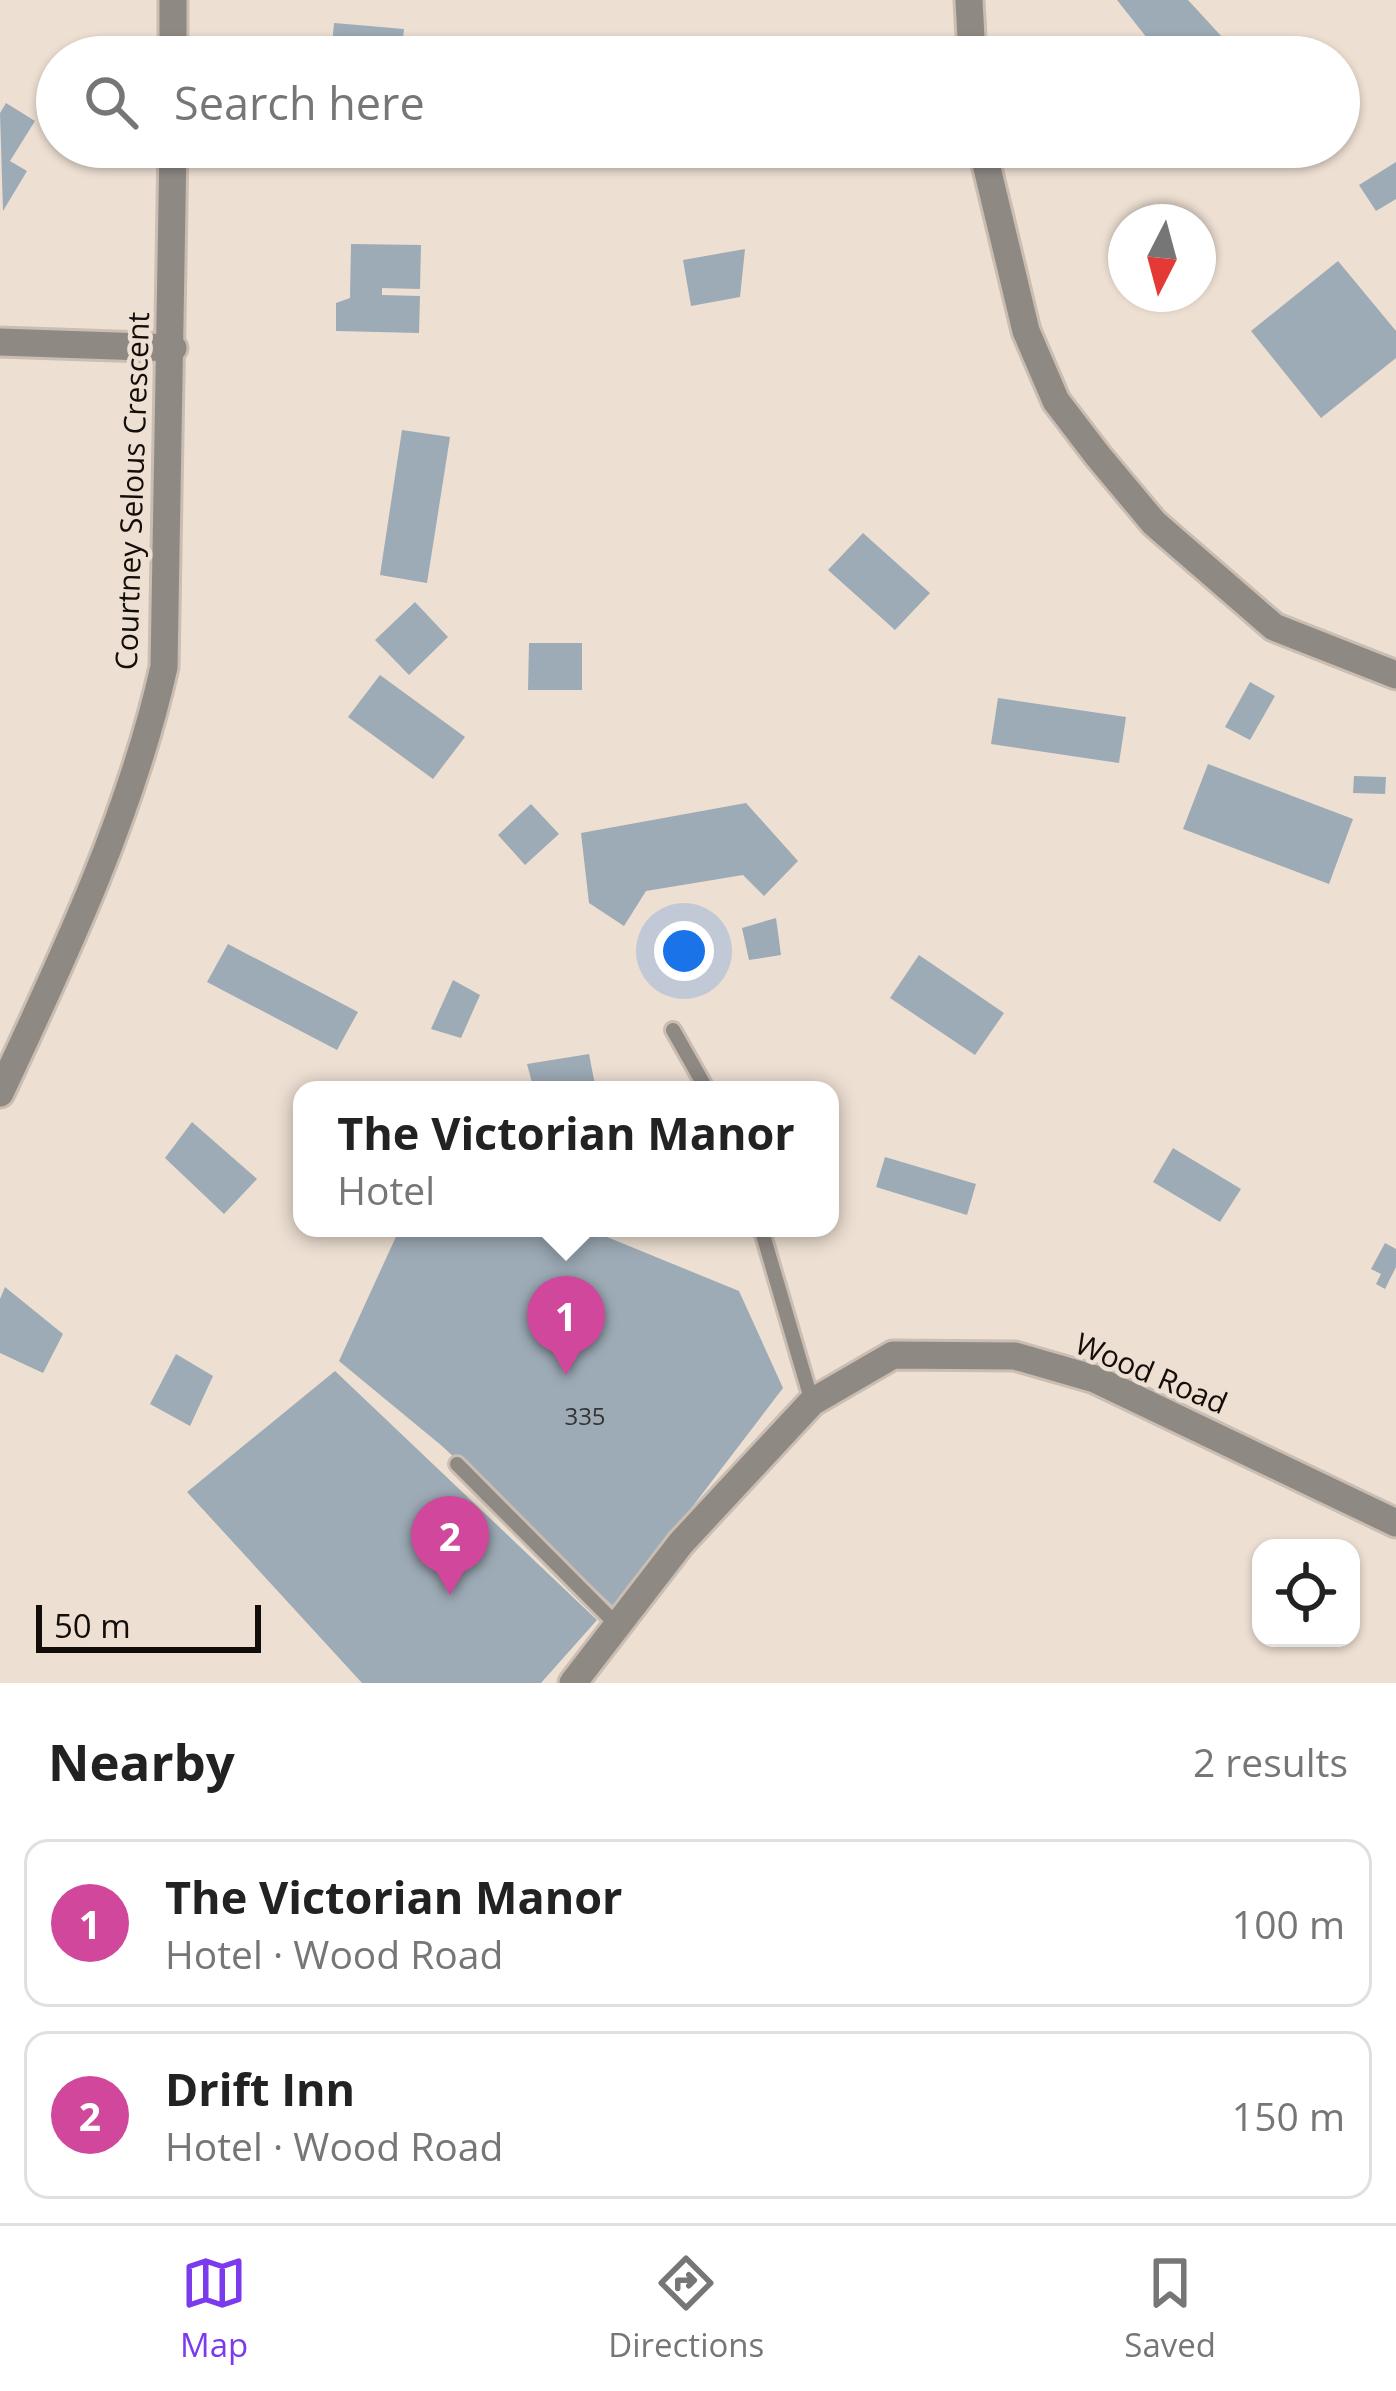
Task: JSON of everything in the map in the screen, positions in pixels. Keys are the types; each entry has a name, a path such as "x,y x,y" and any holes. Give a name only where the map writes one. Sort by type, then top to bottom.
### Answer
{"street":[{"path":"173,0 173,36"},
{"path":"969,0 971,36"},
{"name":"Courtney Selous Crescent","path":"0,1093 59,966 148,741 164,667 173,168"},
{"path":"987,168 1026,331 1057,401 1098,456 1154,523 1274,627 1396,676"},
{"path":"0,342 173,348"},
{"name":"Wood Road","path":"573,1683 681,1544 812,1402 893,1355 1015,1356 1095,1379 1396,1523"}],"lane":[{"path":"673,1030 702,1081"},
{"path":"764,1237 812,1402"},
{"path":"457,1464 617,1625"}],"building":[{"path":"1117,0 1188,0 1221,36 1145,36"},
{"path":"334,23 404,29 403,36 333,36"},
{"path":"6,103 35,121 10,161 27,171 3,211 0,113"},
{"path":"1396,162 1396,199 1376,211 1359,185"},
{"path":"351,244 421,245 420,289 382,288 382,295 420,296 419,333 336,331 336,303 350,298"},
{"path":"745,249 740,297 691,306 683,260"},
{"path":"1338,261 1396,331 1396,358 1321,418 1251,331"},
{"path":"402,430 450,437 427,583 380,575"},
{"path":"863,533 930,593 895,630 828,570"},
{"path":"415,602 448,637 409,675 375,640"},
{"path":"529,643 582,643 582,690 528,690"},
{"path":"380,675 465,737 433,779 348,717"},
{"path":"1250,682 1275,696 1250,740 1225,727"},
{"path":"998,698 1126,717 1119,763 991,744"},
{"path":"1208,764 1353,819 1329,884 1183,829"},
{"path":"1354,776 1386,777 1385,794 1353,793"},
{"path":"746,803 798,861 764,896 743,875 646,891 624,926 589,903 581,833"},
{"path":"531,804 559,834 525,865 498,835"},
{"path":"776,918 781,955 749,960 742,928"},
{"path":"228,944 358,1012 337,1050 207,982"},
{"path":"919,955 1004,1013 975,1055 890,998"},
{"path":"453,980 480,995 461,1038 431,1029"},
{"path":"589,1054 594,1081 532,1081 527,1064"},
{"path":"192,1122 257,1179 224,1214 165,1158"},
{"path":"1173,1148 1241,1189 1220,1222 1153,1182"},
{"path":"885,1157 976,1184 967,1215 876,1187"},
{"path":"396,1237 607,1237 739,1291 783,1388 615,1608 442,1446 339,1361"},
{"path":"1385,1243 1396,1249 1396,1267 1385,1289 1376,1284 1381,1274 1371,1269"},
{"path":"5,1287 63,1334 43,1373 0,1353 0,1299"},
{"path":"176,1354 213,1376 190,1426 150,1404"},
{"path":"335,1371 597,1620 541,1683 362,1683 187,1492"}],"place":[{"name":"The Victorian Manor","path":"566,1375"},
{"name":"Drift Inn","path":"450,1595"}]}
